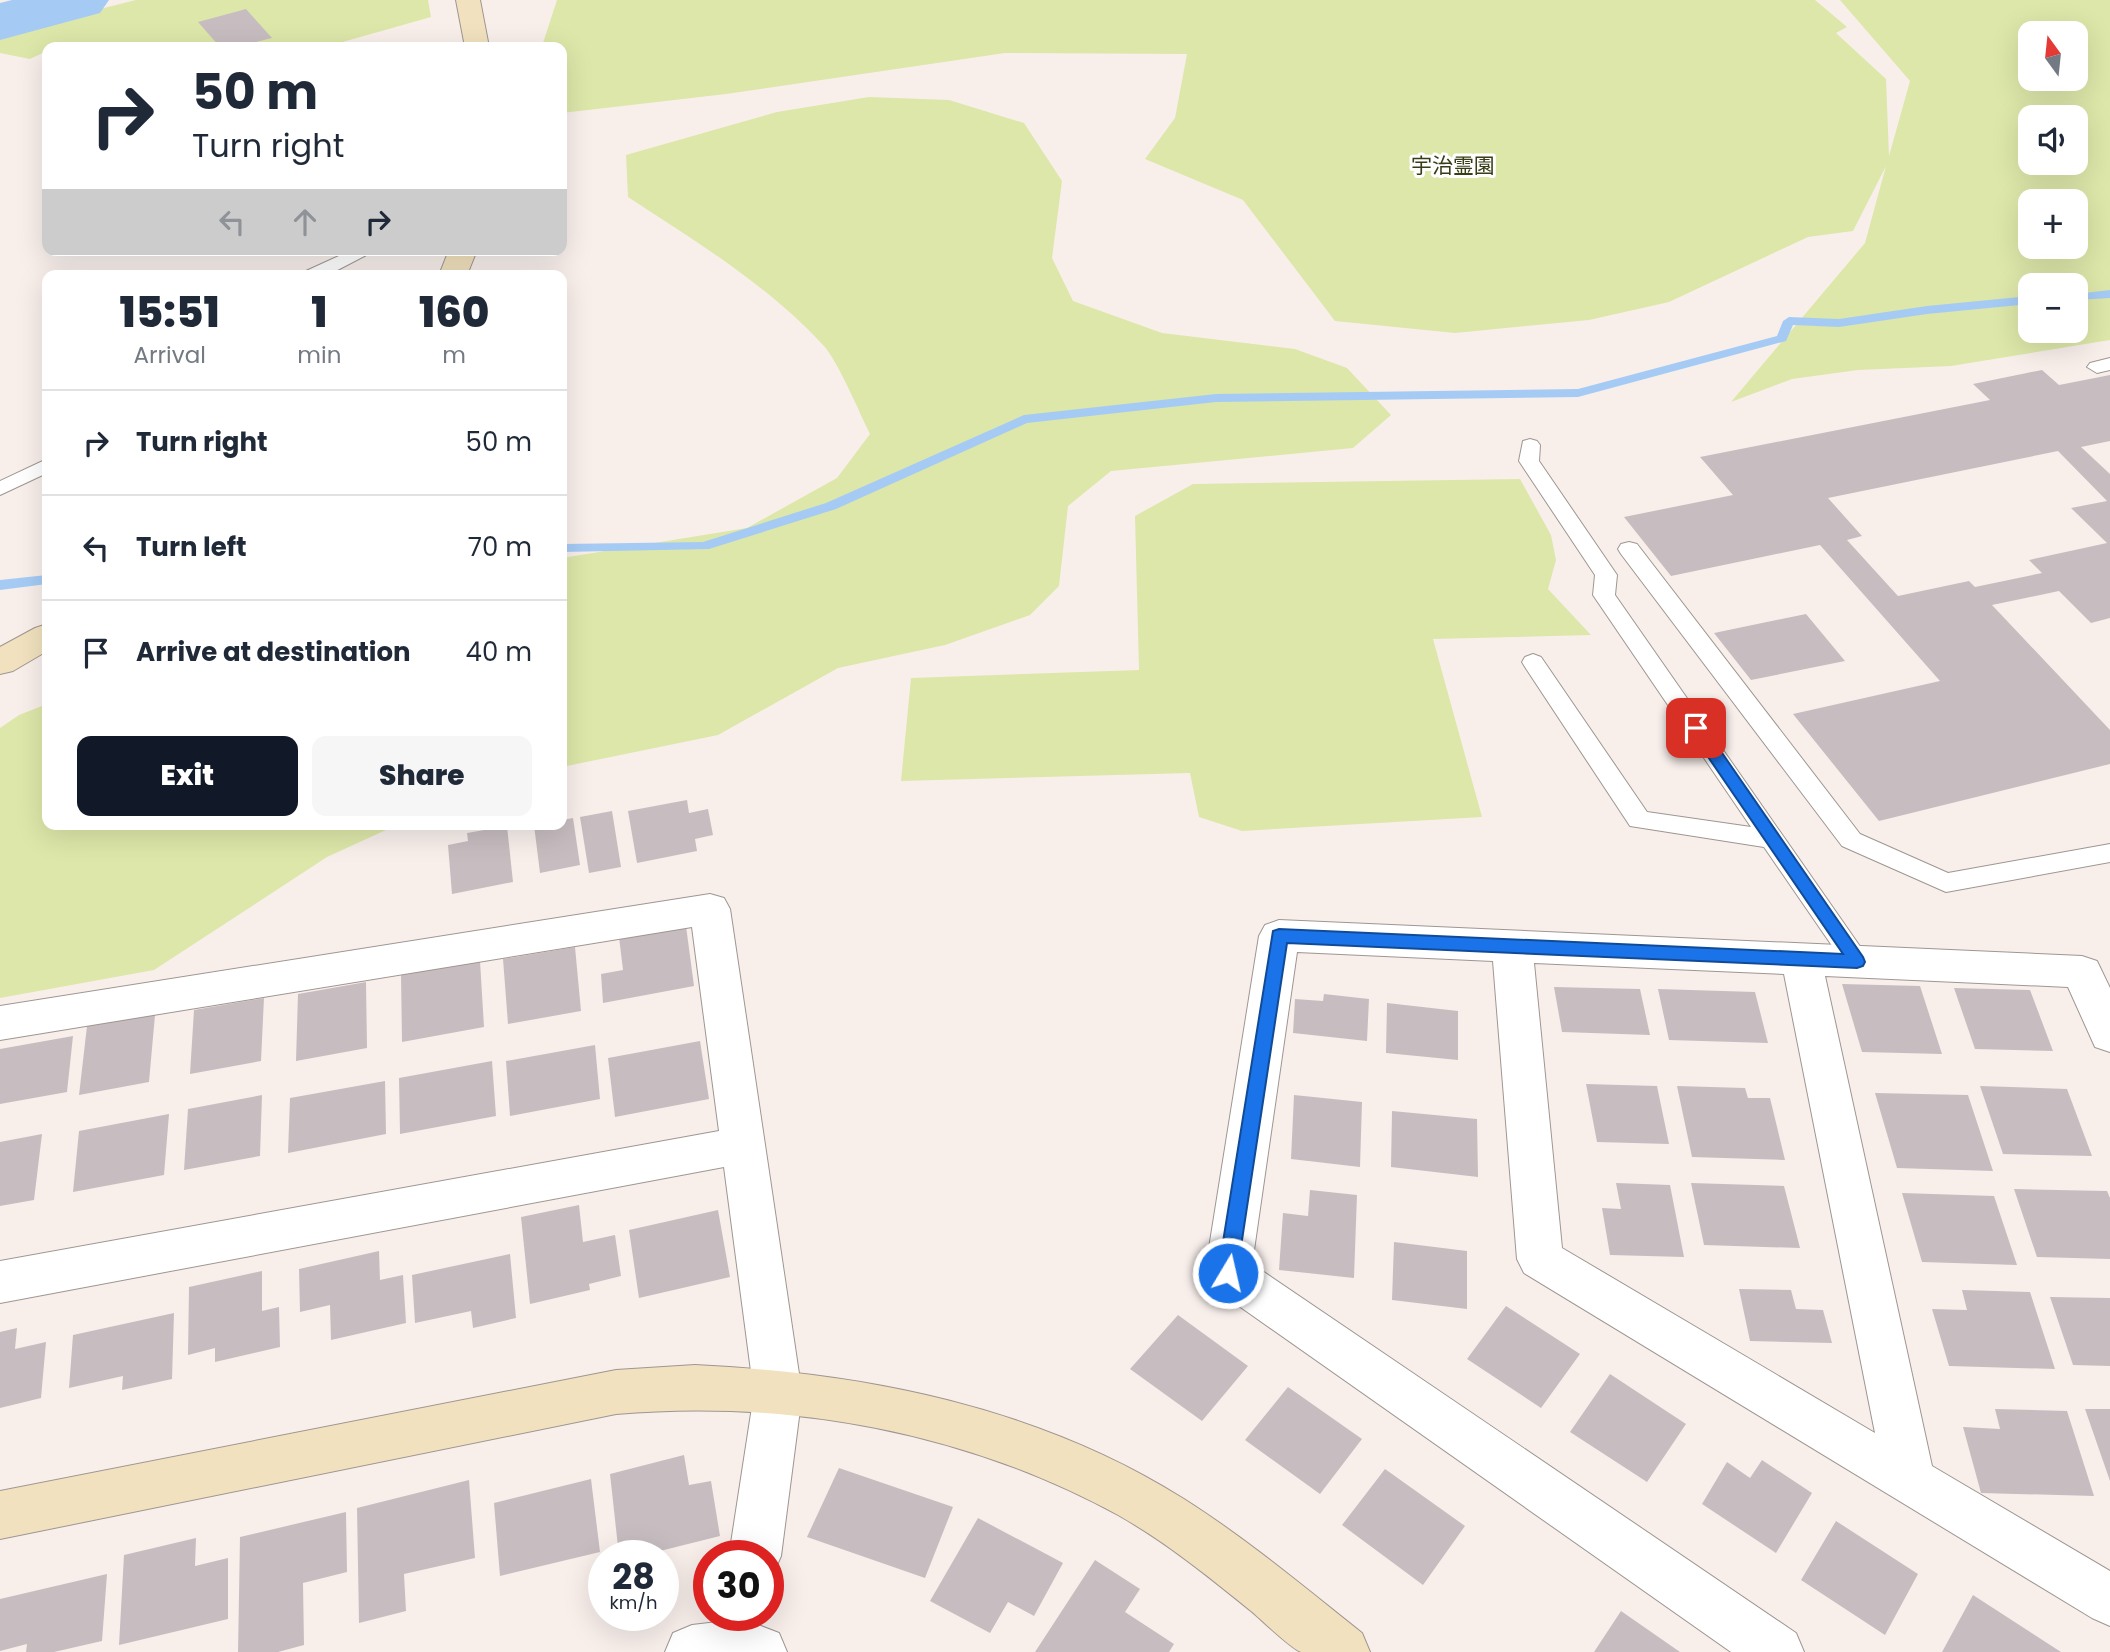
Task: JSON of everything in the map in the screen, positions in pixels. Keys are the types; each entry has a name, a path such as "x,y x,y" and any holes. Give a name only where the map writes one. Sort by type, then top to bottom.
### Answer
{"street":[{"path":"468,0 476,42"},
{"path":"0,662 42,639"},
{"path":"0,1023 710,909 778,1394 757,1540"},
{"path":"1777,1652 1228,1273 1279,936 2082,972 2110,1035"},
{"path":"1512,946 1540,1259 2110,1600"},
{"path":"1801,959 1910,1480"},
{"path":"0,1282 743,1145"},
{"path":"0,1515 616,1392 694,1387 863,1402 958,1424 1054,1458 1139,1500 1221,1556 1343,1652"},
{"path":"692,1652 749,1641"}],"lane":[{"path":"323,270 353,256"},
{"path":"1530,446 1529,461 1606,575 1604,595 1857,962"},
{"path":"0,489 42,468"},
{"path":"1629,549 1851,840 1946,883 2110,853"},
{"path":"1534,662 1639,820 1773,839"}],"green space":[{"path":"136,0 428,0 431,17 343,42 42,42 42,53 30,59 0,53 0,34"},
{"name":"宇治霊園","path":"557,0 1815,0 1847,27 1836,33 1886,79 1889,156 1910,81 1840,0 2110,0 2110,340 1951,366 1858,370 1792,379 1731,402 1865,243 1886,166 1853,231 1808,237 1669,302 1589,320 1455,333 1335,321 1243,200 1145,159 1175,118 1187,54 1005,53 726,94 567,112 567,42 543,42"},
{"path":"869,97 949,100 1024,123 1062,181 1052,258 1073,301 1162,333 1295,349 1347,368 1391,415 1353,448 1111,471 1068,506 1059,586 1030,615 945,645 838,668 718,735 567,766 567,557 747,528 837,478 870,434 829,352 802,323 755,283 628,197 626,155 777,112"},
{"path":"1520,479 1551,535 1556,560 1548,589 1591,635 1433,639 1482,817 1242,831 1199,817 1190,773 901,781 911,678 1139,670 1135,516 1193,484"},
{"path":"42,706 42,830 386,830 327,857 154,970 0,998 0,728 19,715"}],"building":[{"path":"246,9 272,38 256,42 216,42 198,22"},
{"path":"2042,370 2059,385 2110,375 2110,441 2081,447 2110,474 2110,618 2091,623 2059,591 1992,605 2110,730 2110,764 1879,821 1793,714 1940,681 1820,545 1671,576 1624,517 1733,495 1700,457 1990,400 1973,384","holes":["2058,451 2107,501 2071,508 2107,543 2029,560 2042,573 1975,587 1969,581 1898,596 1847,540 1862,536 1828,498"]},
{"path":"1806,614 1845,661 1751,680 1714,633"},
{"path":"687,800 689,813 708,809 713,835 695,839 697,851 637,863 628,811"},
{"path":"612,811 621,867 589,873 580,817"},
{"path":"573,818 580,865 540,873 535,830 567,830 567,819"},
{"path":"507,830 513,882 452,894 448,845 468,841 467,833"},
{"path":"686,926 694,986 603,1003 601,974 623,970 619,937"},
{"path":"575,947 581,1011 508,1024 503,959"},
{"path":"480,961 484,1027 402,1042 401,975"},
{"path":"366,982 367,1048 296,1061 298,994"},
{"path":"1842,984 1920,986 1942,1054 1862,1052"},
{"path":"1554,987 1640,989 1650,1035 1562,1032"},
{"path":"1954,988 2030,990 2053,1051 1975,1049"},
{"path":"1658,989 1755,992 1768,1043 1669,1040"},
{"path":"1324,994 1369,999 1367,1041 1293,1033 1295,999 1323,1001"},
{"path":"264,998 261,1061 190,1074 194,1010"},
{"path":"1387,1003 1458,1011 1458,1060 1386,1053"},
{"path":"155,1015 149,1082 79,1095 87,1026"},
{"path":"73,1036 67,1092 0,1104 0,1049"},
{"path":"700,1041 709,1099 615,1117 608,1058"},
{"path":"595,1045 600,1099 510,1116 506,1061"},
{"path":"492,1061 496,1116 400,1134 399,1078"},
{"path":"385,1081 386,1134 288,1153 290,1098"},
{"path":"1586,1084 1657,1086 1669,1144 1597,1142"},
{"path":"1677,1086 1745,1088 1748,1098 1770,1098 1785,1160 1692,1157"},
{"path":"1980,1086 2067,1089 2092,1156 2003,1154"},
{"path":"1875,1093 1968,1095 1993,1171 1897,1168"},
{"path":"262,1095 260,1156 184,1170 188,1109"},
{"path":"1294,1095 1362,1102 1360,1167 1291,1159"},
{"path":"1392,1111 1477,1119 1478,1177 1391,1167"},
{"path":"169,1114 164,1175 73,1192 79,1131"},
{"path":"42,1134 34,1200 0,1206 0,1142"},
{"path":"1616,1183 1670,1185 1684,1257 1610,1255 1602,1208 1621,1209"},
{"path":"1691,1183 1784,1186 1800,1248 1704,1245"},
{"path":"2014,1189 2107,1191 2110,1198 2110,1259 2037,1257"},
{"path":"1310,1190 1357,1195 1354,1278 1279,1270 1283,1213 1308,1216"},
{"path":"1902,1193 1994,1196 2017,1265 1922,1262"},
{"path":"579,1205 583,1242 615,1235 621,1276 589,1284 590,1290 530,1304 521,1217"},
{"path":"718,1210 730,1277 639,1298 629,1230"},
{"path":"1394,1242 1467,1251 1467,1309 1392,1300"},
{"path":"379,1251 380,1280 403,1275 406,1323 331,1340 330,1305 300,1312 299,1269"},
{"path":"510,1254 516,1318 473,1328 471,1311 415,1323 412,1275"},
{"path":"262,1271 262,1311 279,1307 280,1347 215,1362 215,1348 188,1355 189,1287"},
{"path":"1739,1289 1791,1290 1796,1309 1823,1310 1832,1343 1750,1341"},
{"path":"1962,1290 2030,1292 2055,1369 1949,1366 1932,1309 1967,1310"},
{"path":"2050,1297 2110,1298 2110,1366 2073,1365"},
{"path":"1506,1306 1580,1354 1541,1408 1467,1359"},
{"path":"174,1313 172,1379 122,1390 123,1376 69,1388 73,1335"},
{"path":"1178,1315 1248,1366 1202,1421 1130,1369"},
{"path":"17,1328 15,1349 46,1342 41,1398 0,1408 0,1332"},
{"path":"1610,1374 1686,1424 1647,1482 1570,1432"},
{"path":"1288,1387 1362,1439 1320,1494 1245,1440"},
{"path":"1995,1409 2067,1411 2094,1496 1981,1493 1963,1427 2000,1429"},
{"path":"2085,1409 2110,1409 2110,1481"},
{"path":"684,1455 689,1485 711,1481 720,1536 693,1540 693,1543 679,1546 679,1540 617,1540 610,1474"},
{"path":"1762,1460 1812,1493 1776,1553 1702,1504 1727,1462 1750,1478"},
{"path":"839,1468 953,1507 925,1578 807,1537"},
{"path":"1385,1469 1465,1526 1423,1585 1342,1525"},
{"path":"591,1479 599,1540 588,1540 588,1555 500,1576 494,1503"},
{"path":"469,1480 475,1558 404,1574 406,1611 359,1623 357,1508"},
{"path":"346,1512 347,1572 303,1583 304,1645 278,1652 238,1652 240,1537"},
{"path":"978,1518 1063,1563 1034,1616 1008,1602 990,1633 930,1601"},
{"path":"1836,1521 1918,1574 1885,1635 1801,1580"},
{"path":"196,1538 195,1566 228,1558 228,1619 119,1645 124,1555"},
{"path":"1095,1560 1140,1589 1125,1612 1174,1644 1169,1652 1035,1652"},
{"path":"107,1574 102,1641 54,1652 26,1652 27,1644 0,1651 0,1599"},
{"path":"1973,1595 2061,1652 1942,1652"},
{"path":"1621,1611 1680,1652 1594,1652"}],"waterway":[{"path":"0,22 79,0"},
{"path":"2088,296 2110,294"},
{"path":"567,548 704,546 831,506 1024,419 1216,398 1578,393 1782,338 1789,321 1839,323 1927,310 2018,301"},
{"path":"0,585 42,581"}],"route":[{"path":"1228,1273 1279,936 1857,962 1696,728"}]}
